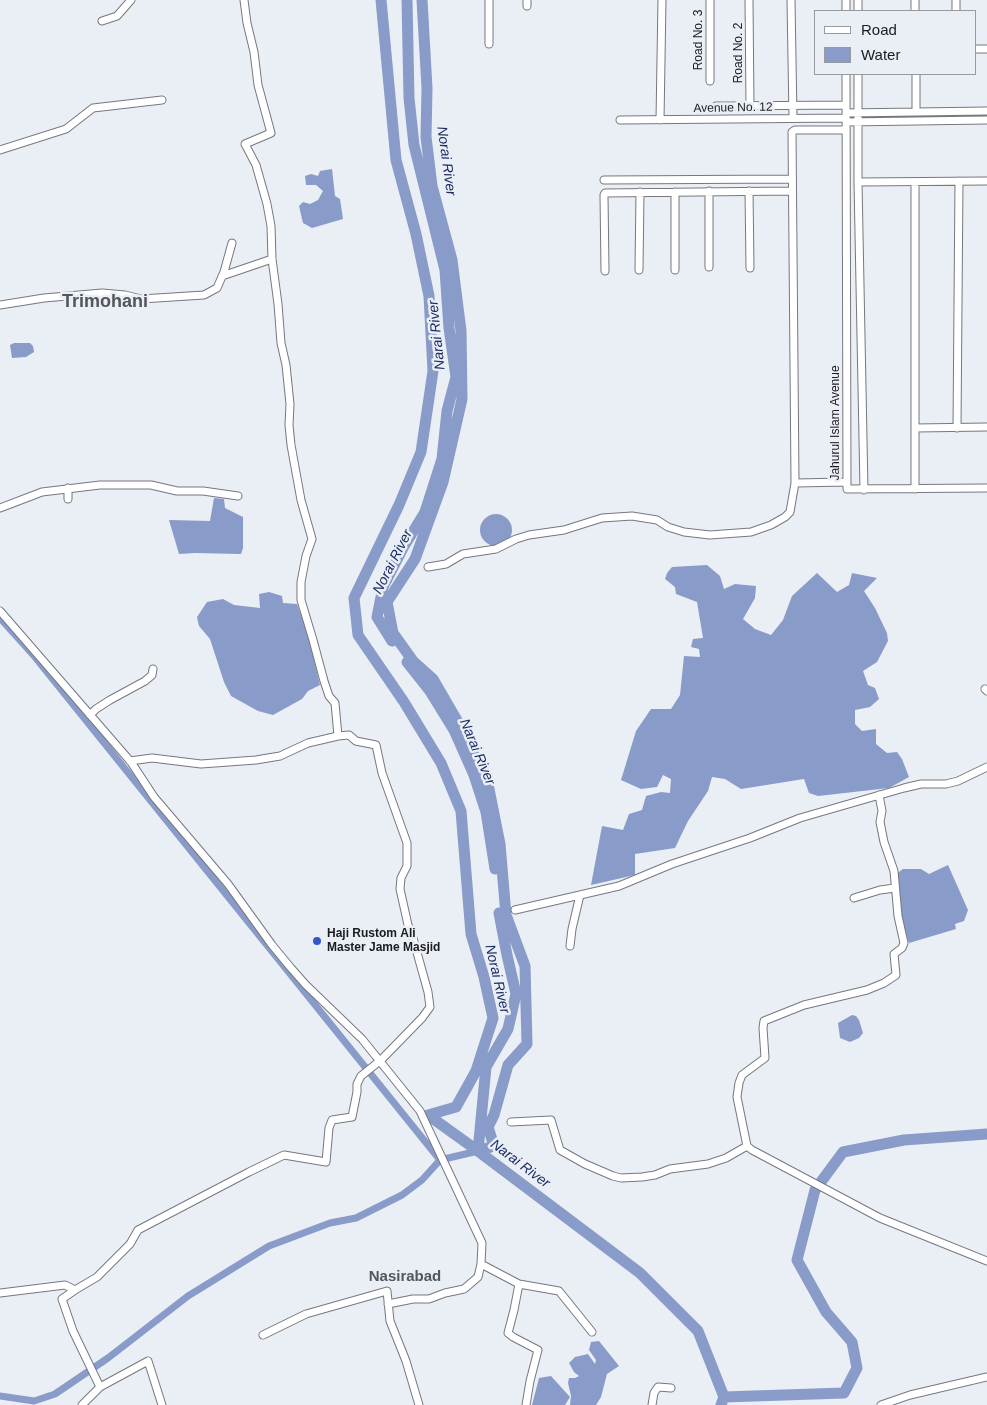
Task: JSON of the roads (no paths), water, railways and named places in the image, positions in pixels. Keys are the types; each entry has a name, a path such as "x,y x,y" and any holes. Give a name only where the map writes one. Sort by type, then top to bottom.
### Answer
{"street":[{"path":"102,21 117,16 131,0"},
{"path":"244,0 258,85 271,133 245,144 256,165 271,226 272,259 281,343 286,365 290,404 289,425 295,471 300,500 312,539 306,556 301,600 314,640 324,681 335,703 338,736"},
{"path":"489,0 489,44"},
{"path":"660,120 662,0"},
{"name":"Road No. 3","path":"710,0 710,81"},
{"name":"Road No. 2","path":"749,0 750,106"},
{"path":"791,0 792,118"},
{"name":"Jahurul Islam Avenue","path":"846,75 847,490 864,490 858,182 858,75"},
{"path":"916,75 916,112"},
{"path":"0,150 66,129 93,108 162,100"},
{"name":"Avenue No. 12","path":"716,106 846,105"},
{"name":"Avenue No. 12","path":"846,121 858,114 987,111"},
{"name":"Avenue No. 12","path":"620,120 792,118 858,122 987,120"},
{"path":"428,568 446,564 463,554 496,549 529,535 564,530 602,518 632,516 657,520 668,527 684,532 710,535 751,532 771,525 790,512 795,483 791,191 793,130 846,121"},
{"path":"604,180 792,179"},
{"path":"957,428 959,181"},
{"path":"858,182 987,181"},
{"path":"915,182 915,489"},
{"path":"709,191 710,267"},
{"path":"749,191 750,268"},
{"path":"605,270 604,195 607,193 791,191"},
{"path":"639,270 640,192"},
{"path":"675,192 675,270"},
{"path":"0,305 44,298 102,294 125,295 141,299 204,295 216,288 222,276 232,243"},
{"path":"222,276 272,259"},
{"path":"915,428 987,427"},
{"path":"795,483 847,482"},
{"path":"0,508 32,495 100,484 137,484 159,486 177,491 203,491 238,496"},
{"path":"68,488 68,499"},
{"path":"864,490 987,488"},
{"path":"0,611 130,761 154,797 228,884 291,968 362,1039 420,1110 482,1243 481,1264 478,1276 464,1289 444,1293 429,1299 413,1299 388,1304"},
{"path":"90,715 110,700 145,682 152,675 153,669"},
{"path":"100,1387 73,1330 62,1299 97,1277 130,1244 138,1230 249,1172 284,1155 326,1162 329,1128 332,1120 352,1117 357,1084 362,1076 381,1060 422,1018 430,1007 400,889 401,878 407,866 407,843 382,773 376,745 356,741 349,736 338,736 308,743 280,756 256,760 201,764 152,758 130,761"},
{"path":"514,910 619,886 672,864 750,838 780,825 921,784 946,784 958,781 987,766"},
{"path":"879,795 882,811 880,822 884,842 894,871 898,916 904,943 902,948 894,954 895,976 867,990 804,1005 764,1022 765,1058 742,1075 737,1097 750,1148 880,1218 987,1261"},
{"path":"854,898 880,890 895,888"},
{"path":"570,946 580,895"},
{"path":"511,1122 551,1120 556,1143 566,1155 605,1173 621,1178 655,1175 670,1169 708,1164 750,1148"},
{"path":"481,1264 519,1284 559,1291 592,1332"},
{"path":"519,1284 508,1333 538,1350 526,1405"},
{"path":"0,1293 64,1285 75,1290"},
{"path":"263,1335 306,1314 387,1291 390,1321 406,1361 419,1405"},
{"path":"82,1405 100,1387 148,1361 162,1405"},
{"path":"881,1405 910,1395 987,1377"},
{"path":"652,1405 654,1393 658,1387 671,1388"}],"water":[{"path":"332,169 335,196 340,199 343,219 312,228 303,223 299,206 303,202 310,204 318,200 323,191 316,185 306,185 305,176 311,174 318,176 320,171"},
{"path":"14,343 30,343 33,346 34,352 26,357 12,358 10,345"},
{"path":"214,498 224,499 225,508 243,517 243,548 241,554 179,554 169,520 210,521"},
{"path":"496,514 502,515 507,519 511,524 511,536 507,541 502,545 496,546 490,545 485,541 481,536 480,530 481,524 485,519 490,515"},
{"path":"707,565 720,576 724,589 735,584 756,586 755,598 743,619 755,629 771,635 783,620 792,596 817,573 837,592 849,585 852,573 877,578 864,591 887,633 888,641 877,662 863,671 868,685 875,688 879,699 870,707 855,710 855,724 862,731 876,729 876,744 887,753 897,752 909,777 889,788 818,796 809,793 804,779 741,789 725,779 712,777 708,791 688,821 675,848 635,854 635,875 591,885 602,826 623,830 629,814 642,810 646,796 661,792 670,793 671,779 663,775 657,787 641,789 621,780 636,731 651,709 671,709 680,695 684,656 700,657 699,649 691,647 693,639 703,638 697,602 676,594 675,587 665,579 667,573 672,567"},
{"path":"269,592 282,596 283,603 297,604 308,634 320,685 308,691 302,699 273,715 258,711 231,696 224,682 210,639 199,626 197,617 207,602 223,599 234,605 260,608 259,594"},
{"path":"948,865 968,910 964,921 955,924 956,929 909,943 899,911 900,893 896,874 903,869 921,869 929,874"},
{"path":"852,1015 856,1016 859,1020 863,1033 859,1038 850,1042 840,1038 838,1023"},
{"path":"599,1341 619,1366 607,1374 601,1397 596,1405 570,1405 569,1378 579,1376 574,1372 569,1363 575,1357 588,1354 595,1364 596,1360 589,1350 591,1342"},
{"path":"551,1376 570,1397 565,1405 532,1405 539,1378"}],"waterway":[{"name":"Norai River","path":"381,0 396,160 416,234 429,296 433,371 421,452 399,505 354,598 358,635 404,702 441,763 461,811 471,934 484,977 493,1018 476,1071 456,1107 428,1115 478,1151 494,1146 488,1127 494,1115 508,1065 527,1044 525,966 506,915 500,844 488,784 462,729 433,679 413,661 393,633 387,602 415,559 443,482 462,399 461,331 452,260 432,186 426,137 427,88 422,0"},
{"name":"Narai River","path":"392,641 377,617 383,587 403,548 425,512 442,459 447,411 456,377 449,328 445,270 414,145 409,98 407,0"},
{"path":"0,618 35,657 440,1160"},
{"name":"Narai River","path":"407,662 430,691 454,730 474,775 486,812 495,869"},
{"name":"Narai River","path":"499,913 516,994 508,1029 486,1067 478,1151 640,1273 698,1331 724,1397 721,1405"},
{"path":"724,1397 844,1393 857,1368 852,1342 826,1312 797,1260 815,1190 843,1152 904,1140 987,1134"},
{"path":"0,1396 34,1401 55,1394 108,1358 188,1296 269,1246 330,1223 356,1218 402,1195 422,1180 440,1160 478,1151"}],"place":[{"name":"Haji Rustom Ali Master Jame Masjid","path":"317,941"}],"district":[{"name":"Trimohani","path":"105,302"},
{"name":"Nasirabad","path":"405,1277"}]}
